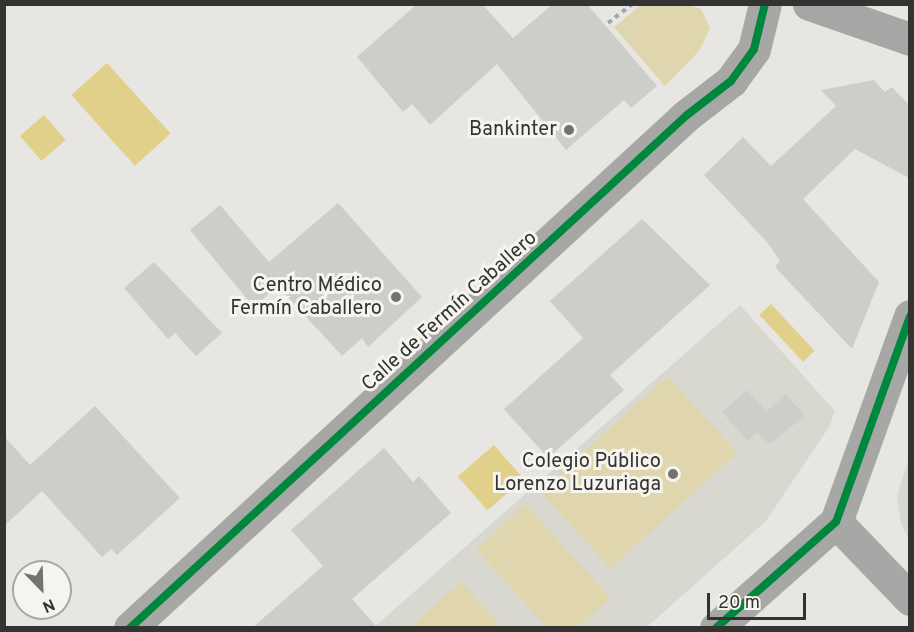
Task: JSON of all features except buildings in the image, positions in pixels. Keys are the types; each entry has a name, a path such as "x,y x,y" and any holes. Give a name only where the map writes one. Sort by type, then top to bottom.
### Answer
{"main road":[{"path":"809,4 909,39"}],"street":[{"name":"Calle de Fermín Caballero","path":"130,627 687,115 731,81 754,49 765,4"},
{"path":"716,627 836,522 909,316"},
{"path":"836,522 909,599"}],"path":[{"path":"608,23 632,4"}],"shaded area":[{"path":"641,5 689,5 701,9 710,28 699,51 665,86 614,27"},
{"path":"107,63 171,134 135,166 71,95"},
{"path":"44,115 66,140 41,161 20,136"},
{"path":"771,304 815,351 803,362 759,315"},
{"name":"Colegio Público Lorenzo Luzuriaga","path":"740,305 835,411 829,427 766,521 647,627 373,628"},
{"path":"668,376 738,453 610,568 540,491"},
{"path":"494,445 524,479 487,510 458,476"},
{"path":"909,457 910,539 901,524 897,496"},
{"path":"526,504 610,598 578,627 547,627 476,549"},
{"path":"461,582 503,627 412,626"}],"cycle path":[{"path":"130,628 687,115 731,81 754,49 765,4"},
{"path":"716,628 836,522 910,316"}],"place":[{"name":"Bankinter","path":"569,130"},
{"name":"Centro Médico Fermín Caballero","path":"396,297"},
{"name":"Colegio Público Lorenzo Luzuriaga","path":"673,474"}]}
